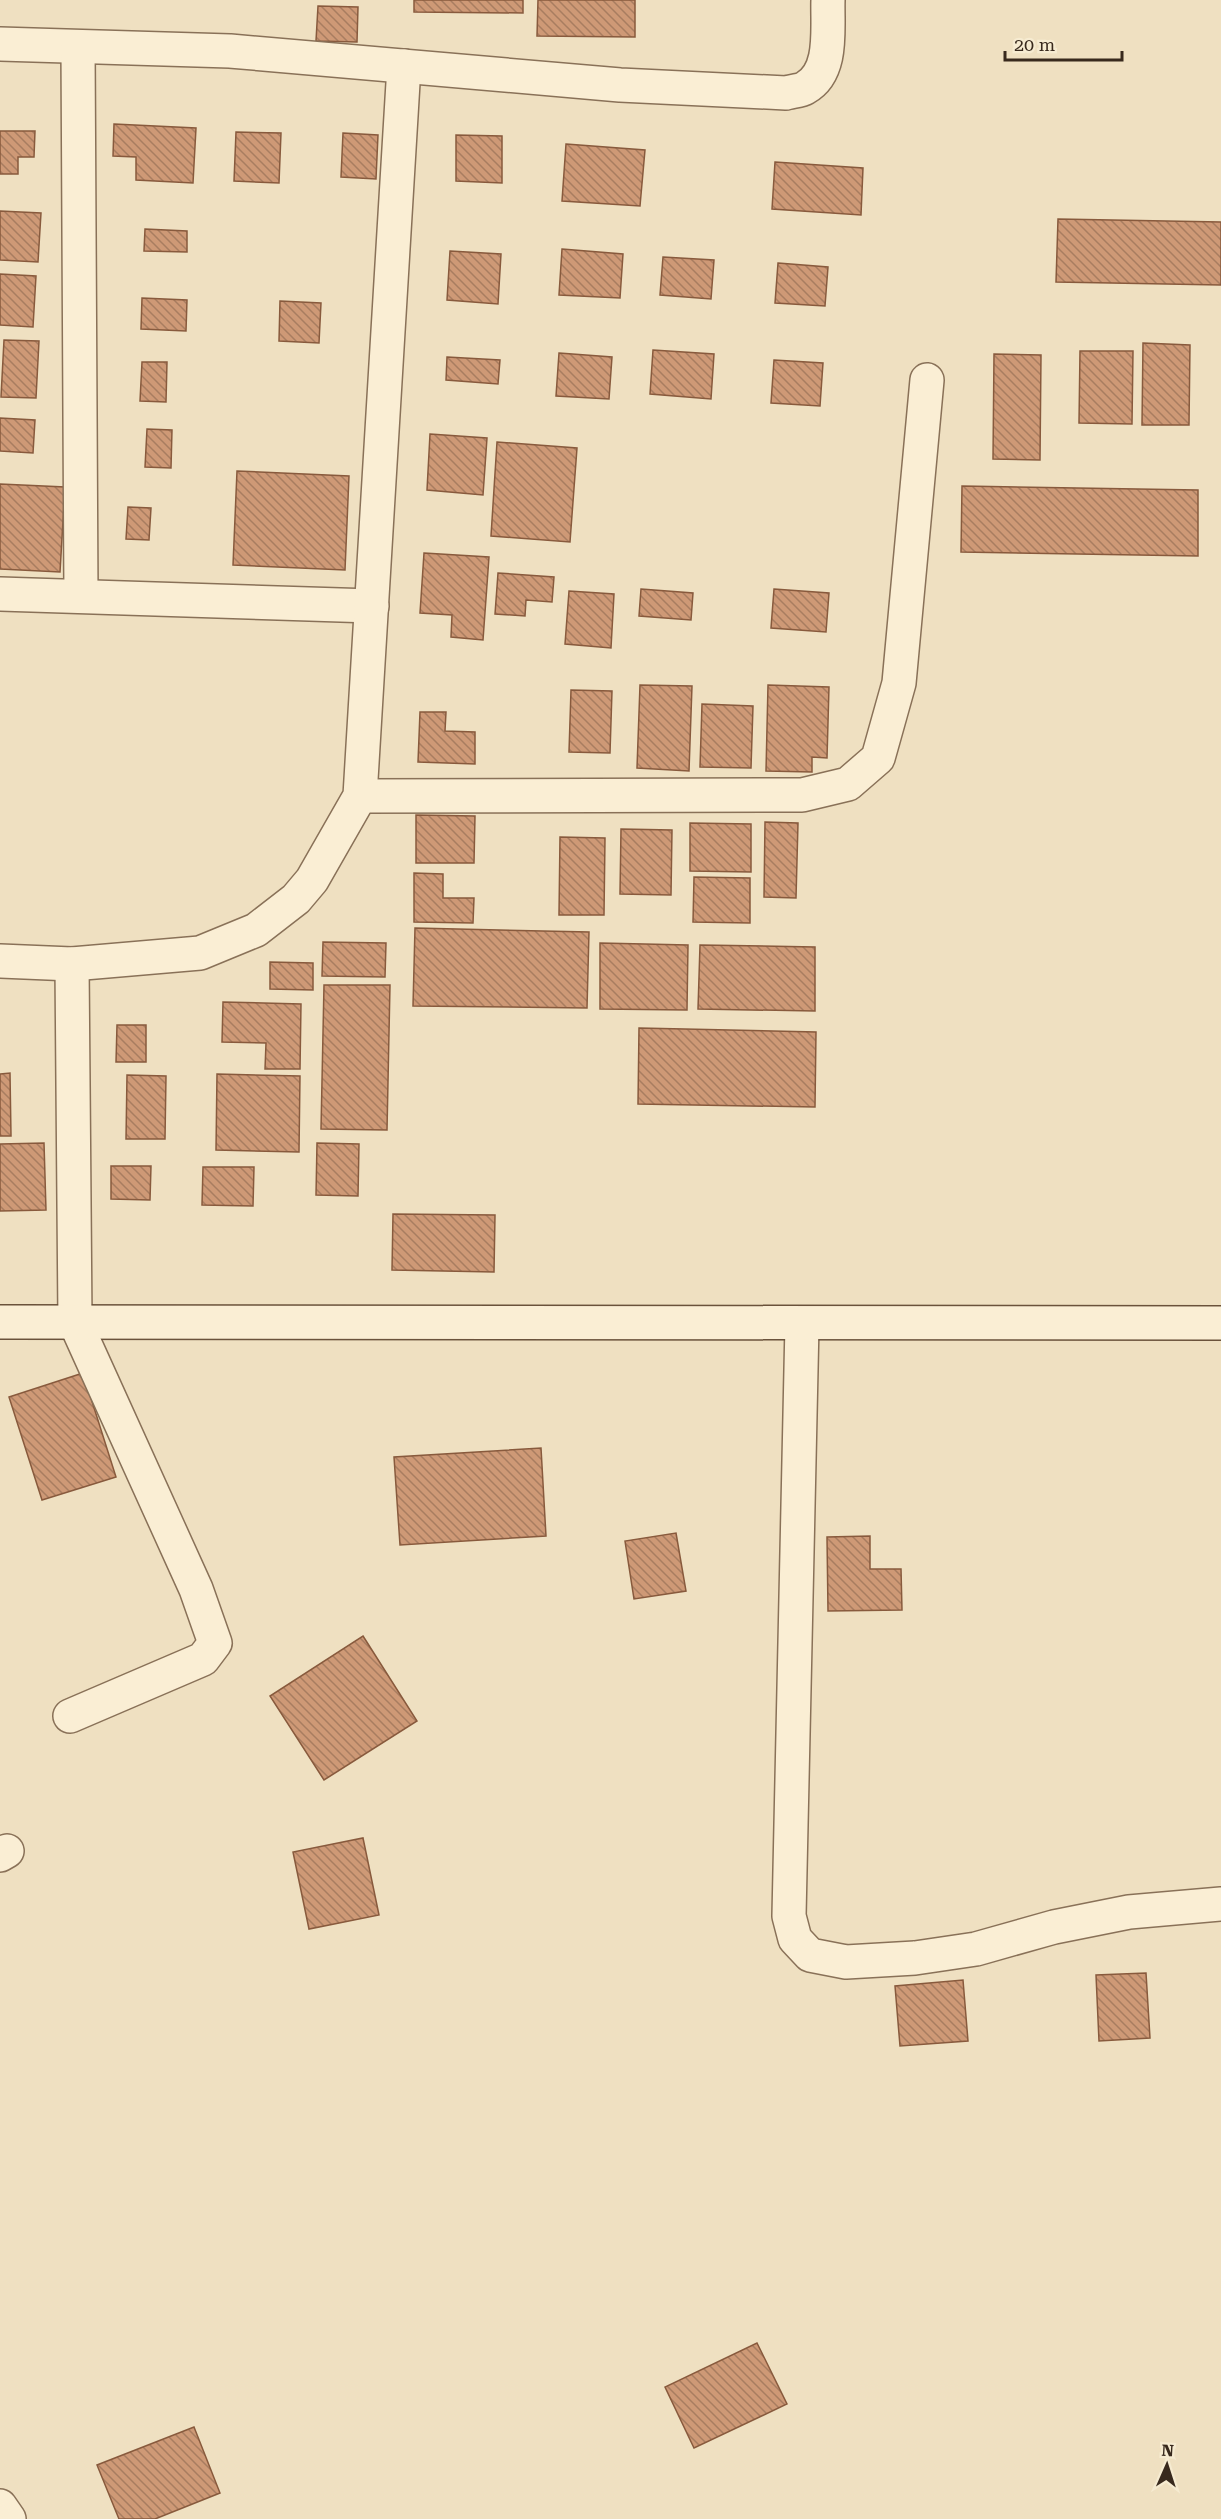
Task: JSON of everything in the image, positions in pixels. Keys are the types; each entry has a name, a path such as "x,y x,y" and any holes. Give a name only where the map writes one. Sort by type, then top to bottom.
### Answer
{"street":[{"path":"0,44 230,51 620,85 786,93 804,89 819,76 824,66 828,0"},
{"path":"78,47 81,596"},
{"path":"0,961 72,964 200,953 256,930 296,899 312,880 360,796 404,66"},
{"path":"360,796 802,795 848,784 878,758 898,683 927,380"},
{"path":"0,594 372,606"},
{"path":"70,1716 203,1659 215,1643 196,1589 75,1322 72,964"},
{"path":"0,1322 1221,1323"},
{"path":"802,1324 789,1917 795,1939 810,1955 825,1959 846,1962 915,1958 976,1949 1054,1927 1129,1912 1221,1904"},
{"path":"0,2506 9,2519"}],"building":[{"path":"414,0 523,0 523,13 414,12"},
{"path":"538,0 635,0 635,37 537,36"},
{"path":"318,6 358,7 357,42 316,41"},
{"path":"114,124 196,128 193,183 136,180 136,157 113,156"},
{"path":"0,131 35,131 34,157 18,157 18,174 0,174"},
{"path":"236,132 281,133 279,183 234,181"},
{"path":"343,133 378,135 376,179 341,177"},
{"path":"456,135 502,136 502,183 456,181"},
{"path":"566,144 645,150 640,206 562,201"},
{"path":"775,162 863,168 861,215 772,209"},
{"path":"0,211 41,213 38,262 0,260"},
{"path":"1058,219 1221,222 1221,285 1056,282"},
{"path":"145,229 187,231 187,252 144,251"},
{"path":"562,249 623,254 620,298 559,295"},
{"path":"450,251 501,254 498,304 447,300"},
{"path":"663,257 714,260 711,299 660,295"},
{"path":"778,263 828,267 825,306 775,303"},
{"path":"0,274 36,276 33,327 0,325"},
{"path":"142,298 187,300 186,331 141,329"},
{"path":"280,301 321,303 319,343 279,341"},
{"path":"4,340 39,341 36,398 1,397"},
{"path":"1143,343 1190,345 1189,425 1142,425"},
{"path":"653,350 714,354 711,399 650,394"},
{"path":"1080,351 1133,351 1132,424 1079,423"},
{"path":"559,353 612,357 609,399 556,396"},
{"path":"994,354 1041,355 1040,460 993,459"},
{"path":"447,357 500,360 498,384 446,380"},
{"path":"774,360 823,363 820,406 771,403"},
{"path":"142,362 167,362 166,402 140,401"},
{"path":"0,418 35,420 33,453 0,451"},
{"path":"147,429 172,430 171,468 145,467"},
{"path":"430,434 487,438 483,495 427,490"},
{"path":"497,442 577,448 570,542 491,536"},
{"path":"237,471 349,476 345,570 233,565"},
{"path":"0,484 65,487 60,572 0,569"},
{"path":"962,486 1198,490 1198,556 961,552"},
{"path":"128,507 151,508 149,540 126,539"},
{"path":"424,553 489,557 483,640 451,637 452,615 420,613"},
{"path":"498,573 554,577 552,602 526,600 525,616 495,614"},
{"path":"641,589 693,593 691,620 639,616"},
{"path":"774,589 829,593 826,632 771,628"},
{"path":"569,591 614,594 611,648 565,644"},
{"path":"640,685 692,686 689,771 637,768"},
{"path":"768,685 829,687 827,758 812,757 812,772 766,771"},
{"path":"571,690 612,691 610,753 569,752"},
{"path":"702,704 753,706 751,768 700,767"},
{"path":"420,712 446,712 445,731 475,732 475,764 418,762"},
{"path":"416,815 475,816 474,863 416,863"},
{"path":"765,822 798,823 796,898 764,897"},
{"path":"690,823 751,824 751,872 690,871"},
{"path":"621,829 672,830 671,895 620,894"},
{"path":"560,837 605,838 604,915 559,915"},
{"path":"414,873 443,874 443,898 474,898 473,923 414,922"},
{"path":"694,877 750,878 750,923 693,922"},
{"path":"415,928 589,932 587,1008 413,1006"},
{"path":"323,942 386,943 385,977 322,976"},
{"path":"600,943 688,945 687,1010 600,1009"},
{"path":"700,945 815,947 815,1011 698,1009"},
{"path":"270,962 313,963 313,990 270,989"},
{"path":"324,985 390,985 387,1130 321,1129"},
{"path":"223,1002 301,1004 300,1069 265,1069 266,1043 222,1042"},
{"path":"117,1025 146,1025 146,1062 116,1062"},
{"path":"639,1028 816,1032 815,1107 638,1104"},
{"path":"10,1073 11,1136 0,1136 0,1074"},
{"path":"217,1074 300,1076 299,1152 216,1150"},
{"path":"127,1075 166,1076 165,1139 126,1139"},
{"path":"44,1143 46,1210 0,1211 0,1144"},
{"path":"317,1143 359,1144 358,1196 316,1195"},
{"path":"111,1166 151,1166 150,1200 111,1199"},
{"path":"203,1167 254,1167 253,1206 202,1205"},
{"path":"393,1214 495,1215 494,1272 392,1270"},
{"path":"83,1373 116,1477 42,1500 9,1397"},
{"path":"541,1448 546,1536 400,1545 394,1457"},
{"path":"676,1533 686,1591 634,1599 625,1541"},
{"path":"870,1536 870,1569 901,1569 902,1610 828,1611 827,1537"},
{"path":"363,1636 417,1721 324,1780 270,1696"},
{"path":"363,1838 379,1915 309,1929 293,1852"},
{"path":"1146,1973 1150,2038 1099,2041 1096,1975"},
{"path":"963,1980 968,2041 900,2046 895,1986"},
{"path":"757,2343 787,2404 694,2448 665,2387"},
{"path":"194,2427 220,2493 155,2519 119,2519 97,2465"}]}
